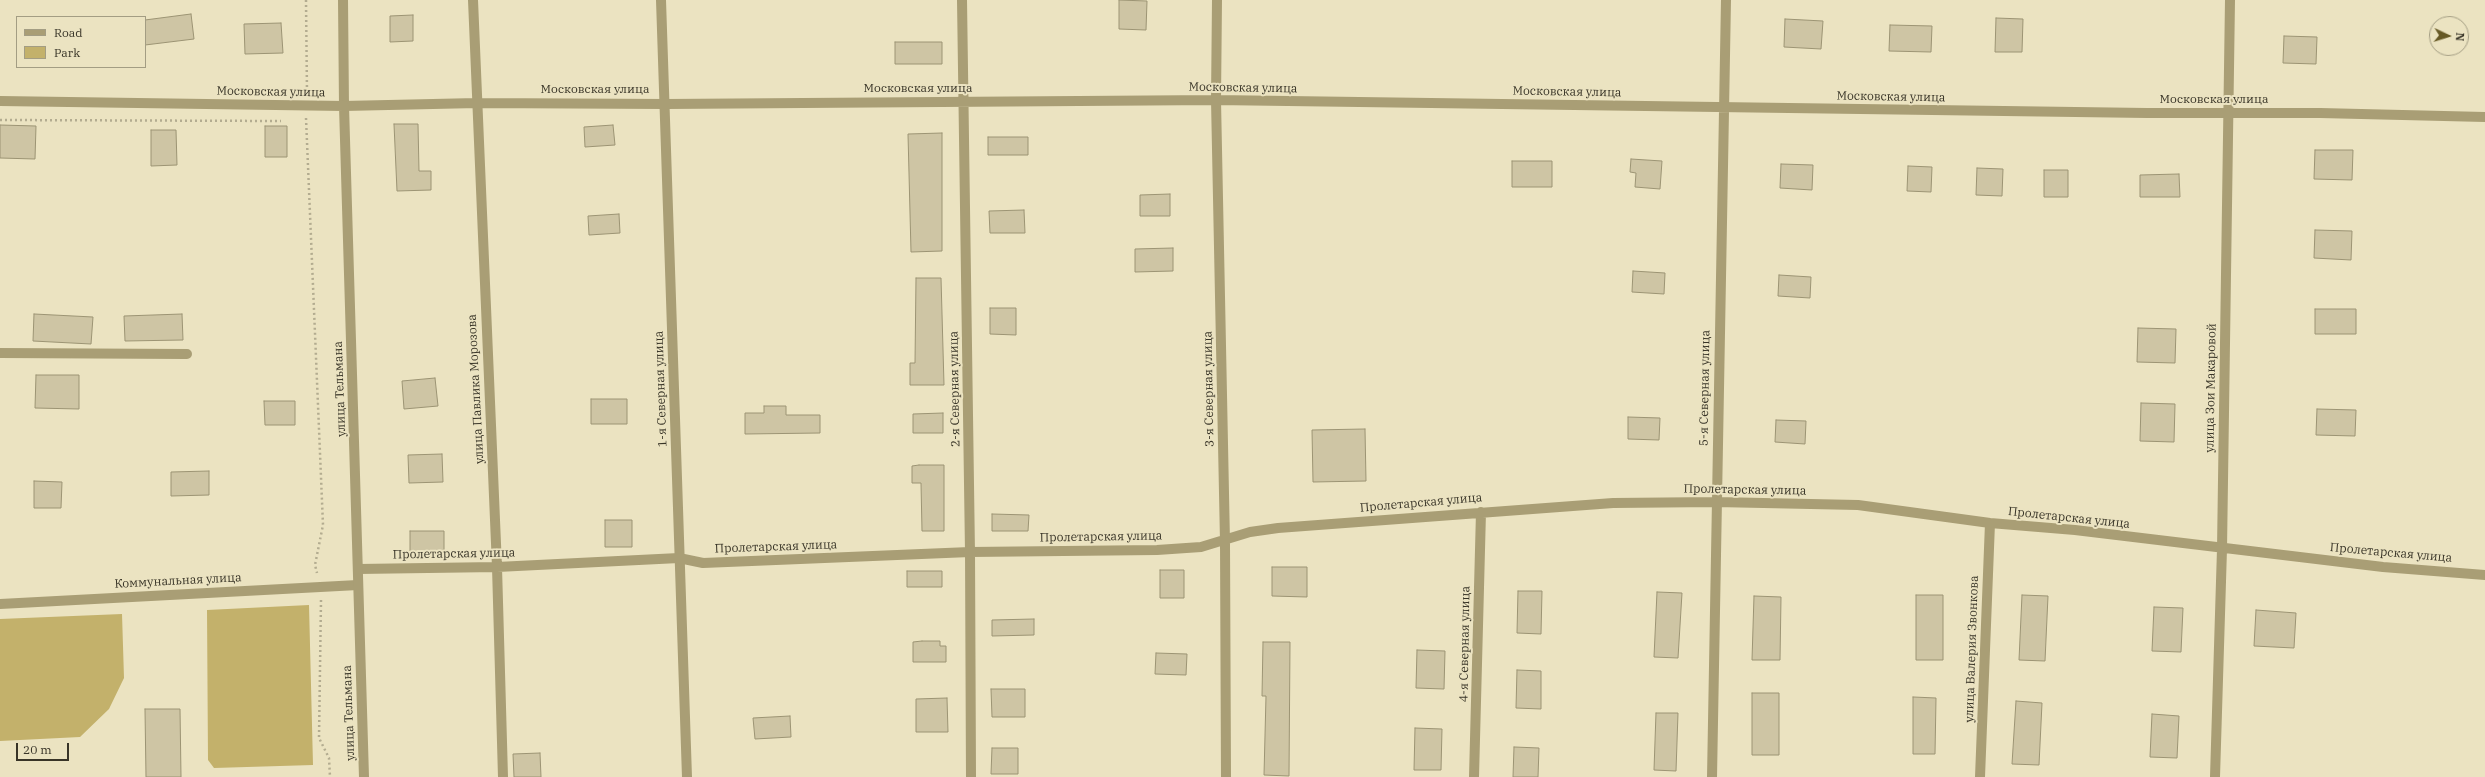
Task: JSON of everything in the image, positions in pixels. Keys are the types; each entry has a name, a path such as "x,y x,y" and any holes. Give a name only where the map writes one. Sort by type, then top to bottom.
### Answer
{"street":[{"name":"улица Тельмана","path":"343,0 344,106 364,777"},
{"name":"улица Павлика Морозова","path":"473,0 497,567 503,777"},
{"name":"1-я Северная улица","path":"662,0 687,777"},
{"name":"2-я Северная улица","path":"962,0 970,552 971,777"},
{"name":"3-я Северная улица","path":"1217,0 1216,100 1225,542 1226,777"},
{"name":"5-я Северная улица","path":"1712,777 1726,0"},
{"name":"улица Зои Макаровой","path":"2216,777 2222,549 2230,0"},
{"name":"Московская улица","path":"0,101 344,106 477,103 666,104 1216,100 1723,108 2485,117"},
{"path":"0,353 187,354"},
{"name":"Пролетарская улица","path":"358,569 497,567 679,558 703,563 970,552 1156,550 1201,547 1225,542 1250,532 1278,528 1613,503 1716,502 1858,505 1990,523 2075,530 2222,549 2383,567 2485,575"},
{"name":"4-я Северная улица","path":"1474,777 1481,512"},
{"name":"улица Валерия Звонкова","path":"1980,777 1990,523"},
{"name":"Коммунальная улица","path":"0,604 358,585"}],"path":[{"path":"306,0 306,118 323,525 315,565 321,587 320,738 329,758 330,777"},
{"path":"299,119 306,118"},
{"path":"0,120 285,120"}],"green space":[{"path":"309,605 313,765 214,768 208,760 207,610"},
{"path":"122,614 124,678 109,709 80,737 0,741 0,619"}],"building":[{"path":"1119,0 1147,1 1146,30 1119,29"},
{"path":"191,14 194,39 146,45 146,20"},
{"path":"413,15 413,41 390,42 390,16"},
{"path":"1996,18 2023,19 2022,52 1995,52"},
{"path":"1785,19 1823,21 1821,49 1784,47"},
{"path":"281,23 283,53 245,54 244,24"},
{"path":"1890,25 1932,26 1931,52 1889,51"},
{"path":"2284,36 2317,37 2316,64 2283,63"},
{"path":"895,42 942,42 942,64 895,64"},
{"path":"394,124 418,124 419,171 431,171 431,190 397,191"},
{"path":"0,125 36,126 35,159 0,158"},
{"path":"613,125 615,145 585,147 584,127"},
{"path":"265,126 287,126 287,157 265,157"},
{"path":"151,130 176,130 177,165 151,166"},
{"path":"942,133 942,251 911,252 908,134"},
{"path":"988,137 1028,137 1028,155 988,155"},
{"path":"2315,150 2353,150 2352,180 2314,179"},
{"path":"1631,159 1662,161 1660,189 1635,187 1636,173 1630,172"},
{"path":"1512,161 1552,161 1552,187 1512,187"},
{"path":"1781,164 1813,165 1812,190 1780,188"},
{"path":"1908,166 1932,167 1931,192 1907,191"},
{"path":"1977,168 2003,169 2002,196 1976,195"},
{"path":"2044,170 2068,170 2068,197 2044,197"},
{"path":"2179,174 2180,197 2140,197 2140,175"},
{"path":"1170,194 1170,216 1140,216 1140,195"},
{"path":"1024,210 1025,233 990,233 989,211"},
{"path":"619,214 620,233 589,235 588,216"},
{"path":"2315,230 2352,231 2351,260 2314,258"},
{"path":"1173,248 1173,271 1135,272 1135,249"},
{"path":"1633,271 1665,273 1664,294 1632,292"},
{"path":"1779,275 1811,277 1810,298 1778,296"},
{"path":"916,278 941,278 944,385 910,385 910,363 915,363"},
{"path":"990,308 1016,308 1016,335 990,334"},
{"path":"2315,309 2356,309 2356,334 2315,334"},
{"path":"34,314 93,317 91,344 33,341"},
{"path":"182,314 183,340 125,341 124,316"},
{"path":"2138,328 2176,329 2175,363 2137,362"},
{"path":"36,375 79,375 79,409 35,408"},
{"path":"435,378 438,406 404,409 402,381"},
{"path":"591,399 627,399 627,424 591,424"},
{"path":"264,401 295,401 295,425 265,425"},
{"path":"2141,403 2175,404 2174,442 2140,441"},
{"path":"764,406 786,406 786,415 820,415 820,433 745,434 745,413 764,413"},
{"path":"2317,409 2356,410 2355,436 2316,435"},
{"path":"943,413 943,433 913,433 913,414"},
{"path":"1628,417 1660,418 1659,440 1628,439"},
{"path":"1776,420 1806,421 1805,444 1775,442"},
{"path":"1365,429 1366,481 1313,482 1312,430"},
{"path":"442,454 443,482 409,483 408,455"},
{"path":"944,465 944,531 922,531 921,483 912,483 912,466"},
{"path":"209,471 209,495 171,496 171,472"},
{"path":"34,481 62,482 61,508 34,508"},
{"path":"992,514 1029,515 1028,531 992,531"},
{"path":"605,520 632,520 632,547 605,547"},
{"path":"410,531 444,531 444,552 410,552"},
{"path":"1272,567 1307,567 1307,597 1272,596"},
{"path":"1160,570 1184,570 1184,598 1160,598"},
{"path":"907,571 942,571 942,587 907,587"},
{"path":"1518,591 1542,591 1541,634 1517,633"},
{"path":"1657,592 1682,593 1678,658 1654,657"},
{"path":"1916,595 1943,595 1943,660 1916,660"},
{"path":"2022,595 2048,596 2045,661 2019,660"},
{"path":"1754,596 1781,597 1780,660 1752,660"},
{"path":"2154,607 2183,608 2181,652 2152,651"},
{"path":"2256,610 2296,613 2294,648 2254,646"},
{"path":"1034,619 1034,635 992,636 992,620"},
{"path":"940,641 940,646 946,646 946,662 913,662 913,642"},
{"path":"1263,642 1290,642 1289,776 1264,775 1266,696 1262,696"},
{"path":"1417,650 1445,651 1444,689 1416,688"},
{"path":"1156,653 1187,654 1186,675 1155,674"},
{"path":"1517,670 1541,671 1541,709 1516,708"},
{"path":"991,689 1025,689 1025,717 992,717"},
{"path":"1752,693 1779,693 1779,755 1752,755"},
{"path":"1913,697 1936,698 1935,754 1913,754"},
{"path":"947,698 948,732 916,732 916,699"},
{"path":"2016,701 2042,703 2039,765 2012,764"},
{"path":"145,709 180,709 181,777 146,777"},
{"path":"1656,713 1678,713 1676,771 1654,770"},
{"path":"2152,714 2179,716 2177,758 2150,757"},
{"path":"790,716 791,737 755,739 753,718"},
{"path":"1415,728 1442,729 1441,770 1414,770"},
{"path":"1514,747 1539,748 1538,777 1513,777"},
{"path":"992,748 1018,748 1018,774 991,774"},
{"path":"540,753 541,777 514,777 513,754"}]}
